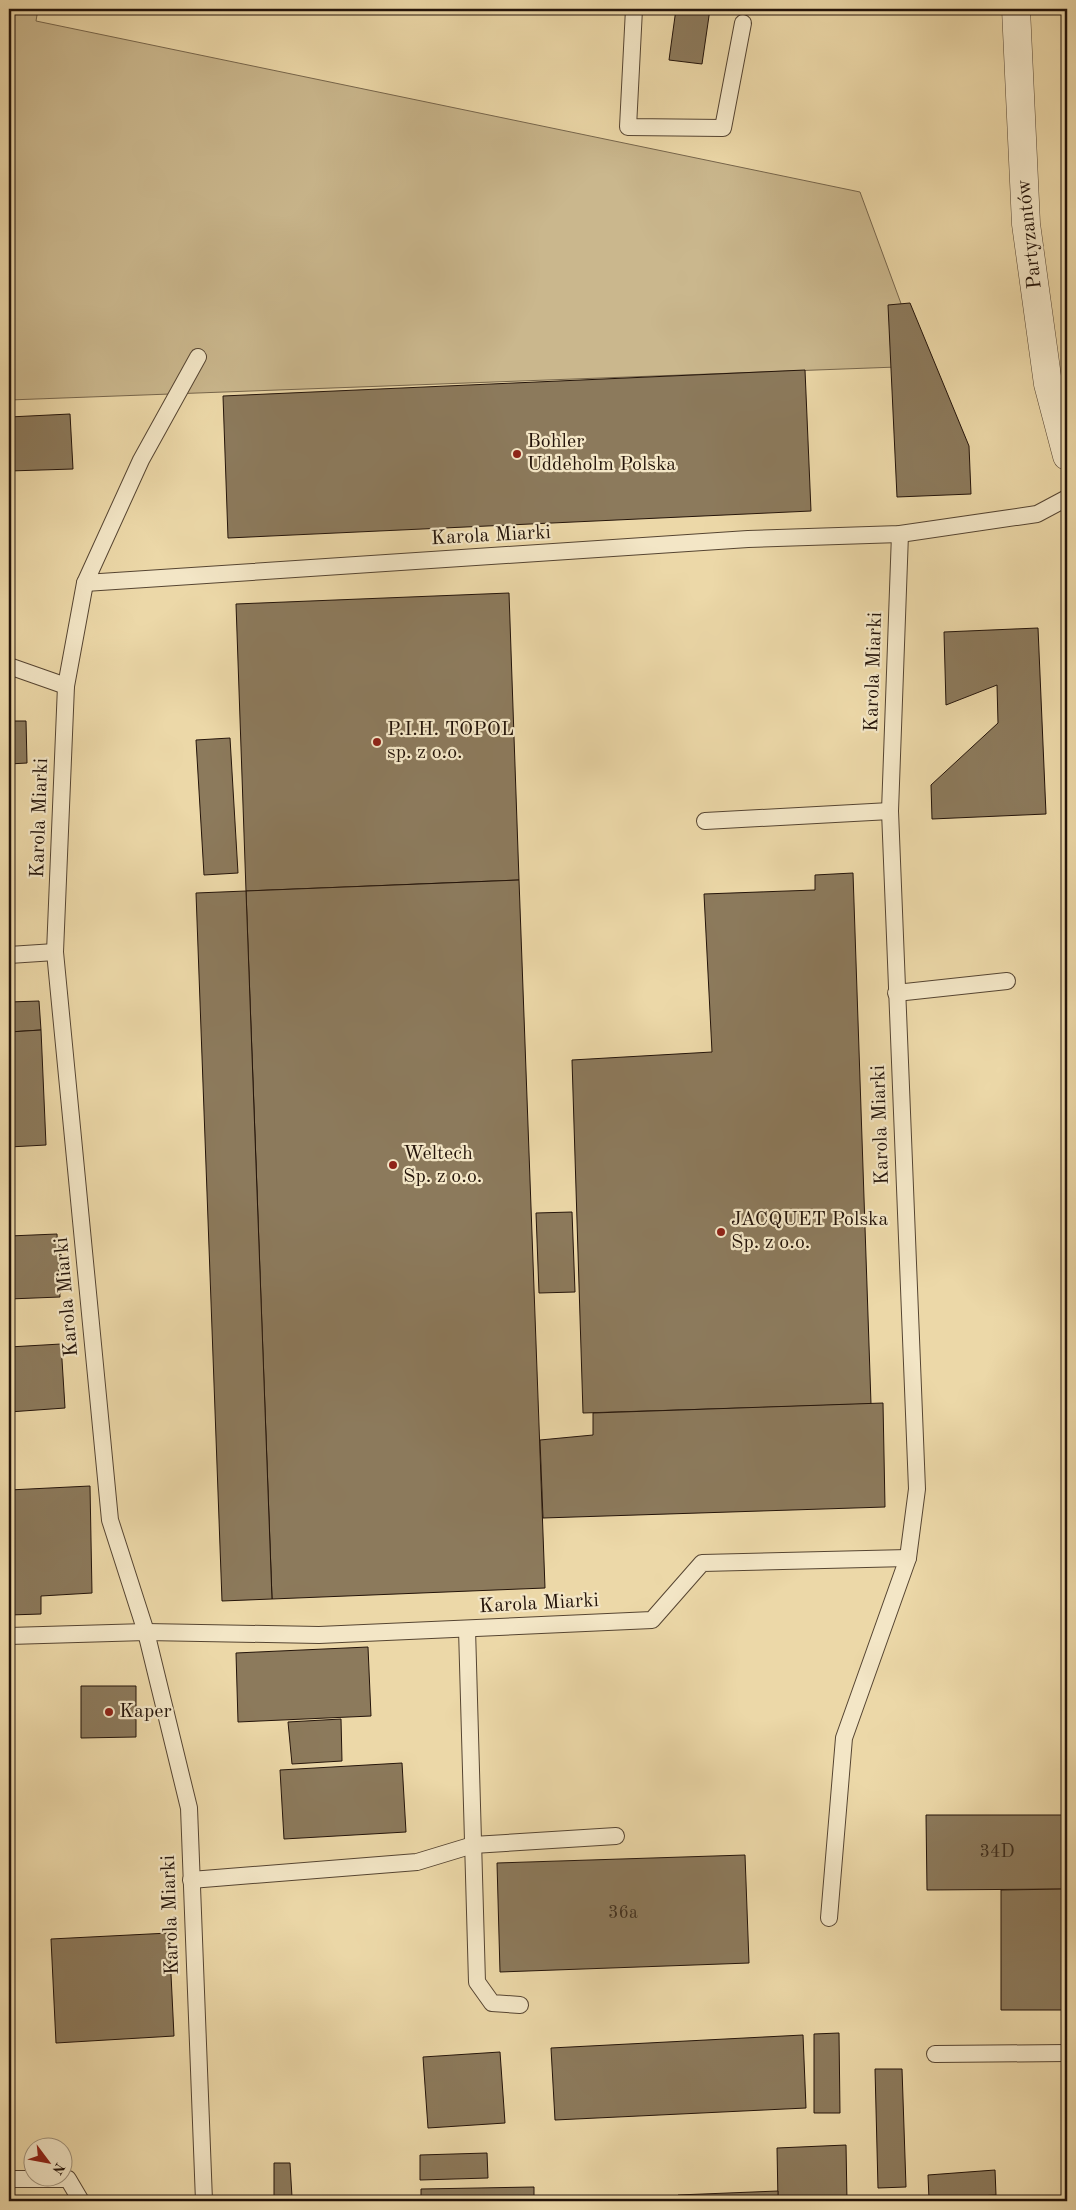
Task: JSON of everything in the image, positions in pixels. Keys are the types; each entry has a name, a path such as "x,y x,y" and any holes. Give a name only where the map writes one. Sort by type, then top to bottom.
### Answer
{"street":[{"name":"Partyzantów","path":"1016,9 1026,224 1048,384 1067,456"}],"lane":[{"path":"634,9 628,127 723,128 743,23"},
{"name":"Karola Miarki","path":"198,357 141,460 86,584 66,686 56,952 110,1520 146,1632 189,1808 204,2201"},
{"name":"Karola Miarki","path":"86,584 748,539 900,534 1037,514 1067,498"},
{"name":"Karola Miarki","path":"829,1918 844,1738 908,1558 917,1488 890,811 900,534"},
{"path":"9,666 66,686"},
{"path":"705,821 890,811"},
{"path":"9,955 56,952"},
{"path":"896,993 1007,982"},
{"name":"Karola Miarki","path":"9,1636 146,1632 319,1635 652,1620 702,1562 908,1558"},
{"path":"467,1628 477,1982 492,2003 520,2005"},
{"path":"191,1880 418,1862 473,1845 616,1836"},
{"path":"935,2054 1067,2053"},
{"path":"9,2180 68,2178 81,2201"}],"shaded area":[{"path":"9,9 38,9 36,21 860,192 924,366 9,400"}],"building":[{"path":"676,9 710,9 702,64 669,60"},
{"path":"910,303 969,446 971,494 897,497 888,305"},
{"name":"Bohler Uddeholm Polska","path":"805,370 811,511 228,538 223,396"},
{"path":"70,414 73,469 9,471 9,417"},
{"name":"P.I.H. TOPOL sp. z o.o.","path":"509,593 519,880 246,891 236,604"},
{"path":"1038,628 1046,814 932,819 931,785 998,723 997,685 946,705 944,632"},
{"path":"9,721 26,721 27,763 9,764"},
{"path":"230,738 238,873 204,875 196,740"},
{"name":"JACQUET Polska Sp. z o.o.","path":"853,873 871,1404 583,1413 572,1060 712,1052 704,894 815,890 815,875"},
{"name":"Weltech Sp. z o.o.","path":"519,880 545,1588 272,1599 246,891"},
{"path":"246,891 272,1599 222,1601 196,893"},
{"path":"39,1001 41,1030 9,1032 9,1002"},
{"path":"41,1030 46,1145 9,1147 9,1032"},
{"path":"572,1212 575,1292 539,1293 536,1213"},
{"path":"57,1234 60,1297 9,1299 9,1236"},
{"path":"61,1344 65,1408 9,1412 9,1347"},
{"path":"883,1403 885,1507 543,1518 540,1440 593,1435 593,1413"},
{"path":"90,1486 92,1593 41,1596 41,1614 9,1615 9,1490"},
{"path":"368,1647 371,1716 238,1722 236,1653"},
{"name":"Kaper","path":"81,1686 136,1686 136,1737 81,1738"},
{"path":"341,1719 342,1761 292,1764 288,1722"},
{"path":"402,1763 406,1832 284,1839 280,1770"},
{"path":"926,1815 1067,1815 1066,1889 927,1890"},
{"path":"745,1855 749,1963 500,1972 497,1863"},
{"path":"1066,1889 1067,2010 1001,2010 1001,1890"},
{"path":"169,1933 174,2036 56,2043 51,1939"},
{"path":"839,2033 840,2113 814,2113 814,2034"},
{"path":"803,2035 806,2108 555,2120 551,2048"},
{"path":"500,2052 505,2123 428,2128 423,2057"},
{"path":"875,2069 902,2069 906,2187 878,2188"},
{"path":"846,2145 847,2201 778,2201 777,2148"},
{"path":"487,2153 488,2178 420,2180 420,2155"},
{"path":"274,2163 290,2163 292,2197 321,2196 321,2201 233,2201 233,2199 274,2198"},
{"path":"995,2170 996,2195 929,2199 928,2175"},
{"path":"534,2187 534,2201 421,2201 421,2189"},
{"path":"778,2191 778,2201 679,2201 678,2195"}],"place":[{"name":"Bohler Uddeholm Polska","path":"517,454"},
{"name":"P.I.H. TOPOL sp. z o.o.","path":"377,742"},
{"name":"Weltech Sp. z o.o.","path":"393,1165"},
{"name":"JACQUET Polska Sp. z o.o.","path":"721,1232"},
{"name":"Kaper","path":"109,1712"}]}
